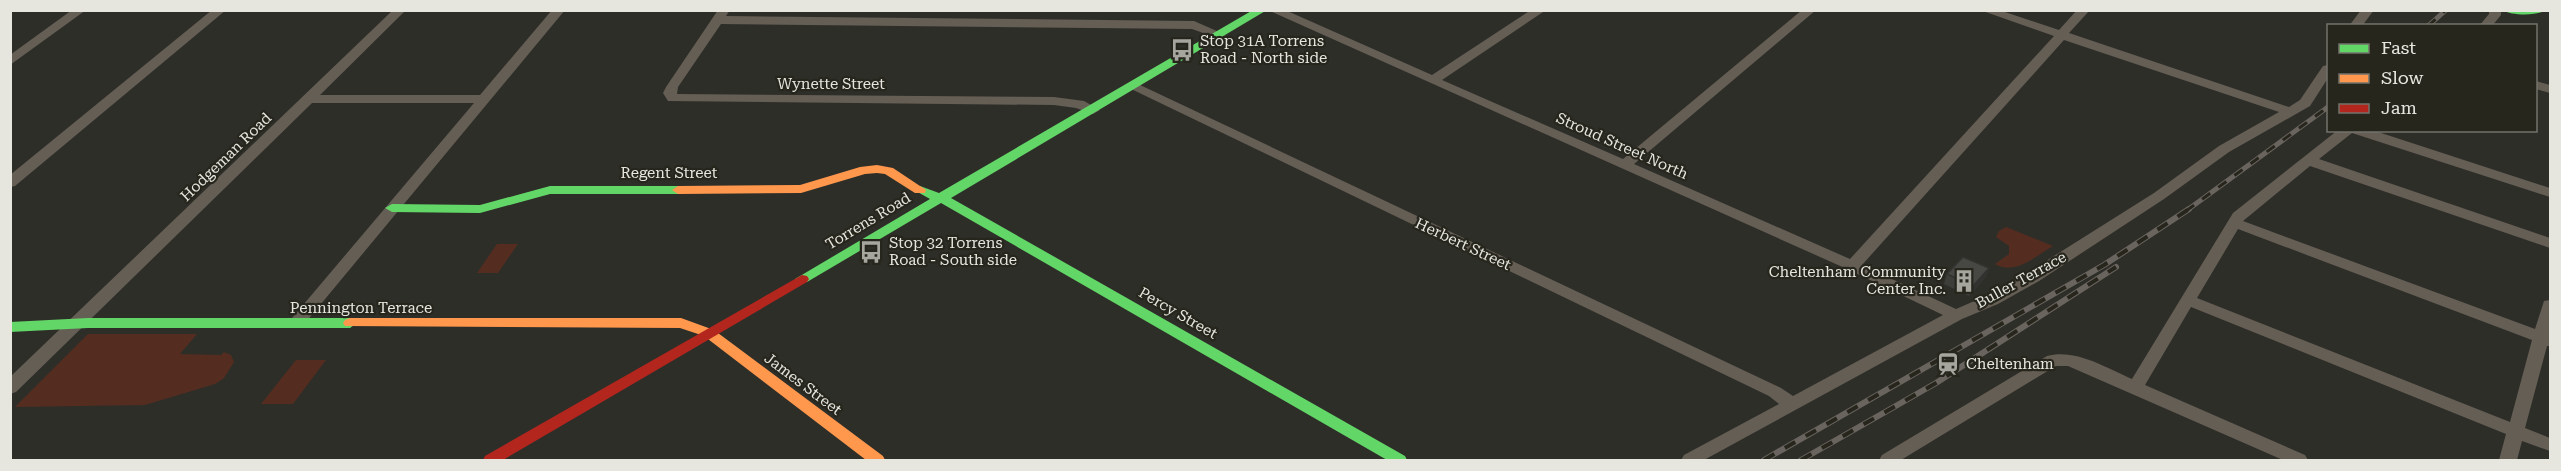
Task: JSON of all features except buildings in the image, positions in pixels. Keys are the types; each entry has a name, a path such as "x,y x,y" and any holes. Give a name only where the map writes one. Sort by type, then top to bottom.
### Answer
{"street":[{"path":"10,62 80,10"},
{"path":"10,183 220,10"},
{"name":"Hodgeman Road","path":"10,388 400,10"},
{"path":"295,324 560,10"},
{"name":"Torrens Road","path":"491,460 1262,10"},
{"name":"Stroud Street North","path":"1274,10 1852,266 1956,315"},
{"path":"1433,80 1540,10"},
{"path":"1624,165 1810,10"},
{"path":"1986,10 2263,101 2287,111"},
{"path":"1852,266 2084,10"},
{"path":"2356,19 2368,10"},
{"path":"2487,24 2495,15 2495,10"},
{"path":"2508,10 2550,11"},
{"path":"721,15 988,17 1194,25 1220,35"},
{"name":"Wynette Street","path":"721,15 672,87 670,93 673,98 1054,101 1093,110"},
{"name":"Buller Terrace","path":"1690,460 1956,315 1992,300 2033,277 2159,196 2224,149 2287,111 2305,103 2327,70"},
{"name":"Herbert Street","path":"1132,87 1775,392 1793,405"},
{"path":"309,99 486,99"},
{"path":"2135,388 2190,301 2238,216 2310,162 2345,132"},
{"path":"2363,132 2550,193"},
{"path":"2310,162 2550,243"},
{"name":"Regent Street","path":"392,208 492,208 528,193 550,190 801,189 864,170 877,169 889,171 938,198"},
{"name":"Percy Street","path":"938,198 955,204 1399,460"},
{"path":"2235,223 2546,339"},
{"path":"2190,301 2550,445"},
{"path":"2508,460 2546,339 2550,305"},
{"name":"Pennington Terrace","path":"10,327 74,326 88,323 681,323 709,333"},
{"name":"James Street","path":"709,333 877,460"},
{"path":"1888,460 2000,390 2053,360 2059,359 2079,363 2299,460"}],"shaded area":[{"path":"2006,227 2053,246 2025,263 2010,268 2002,267 1995,264 2009,254 2009,246 1996,237 1999,231"},
{"path":"497,244 518,244 498,273 477,273"},
{"path":"88,334 197,334 180,354 221,355 224,352 231,355 234,362 224,378 215,384 145,405 15,407"},
{"path":"296,360 326,360 293,404 261,404"}],"railway":[{"path":"2430,24 2446,10"},
{"path":"2186,211 2327,108"},
{"path":"1764,460 2104,265 2186,211"},
{"path":"1801,460 1936,383 2116,267"}],"traffic: fast":[{"path":"802,279 1262,10"},
{"path":"2508,10 2541,10"},
{"path":"392,208 480,209 550,190 678,190"},
{"path":"920,190 955,204 1399,460"},
{"path":"10,327 88,323 350,323"}],"traffic: slow":[{"path":"678,190 801,189 864,170 877,169 889,171 920,190"},
{"path":"350,323 681,323 709,333 877,460"}],"traffic: jam":[{"path":"491,460 802,279"}],"place":[{"name":"Stop 31A Torrens Road - North side","path":"1182,50"},
{"name":"Stop 32 Torrens Road - South side","path":"871,252"},
{"name":"Cheltenham Community Center Inc.","path":"1964,281"},
{"name":"Cheltenham","path":"1948,364"}]}
